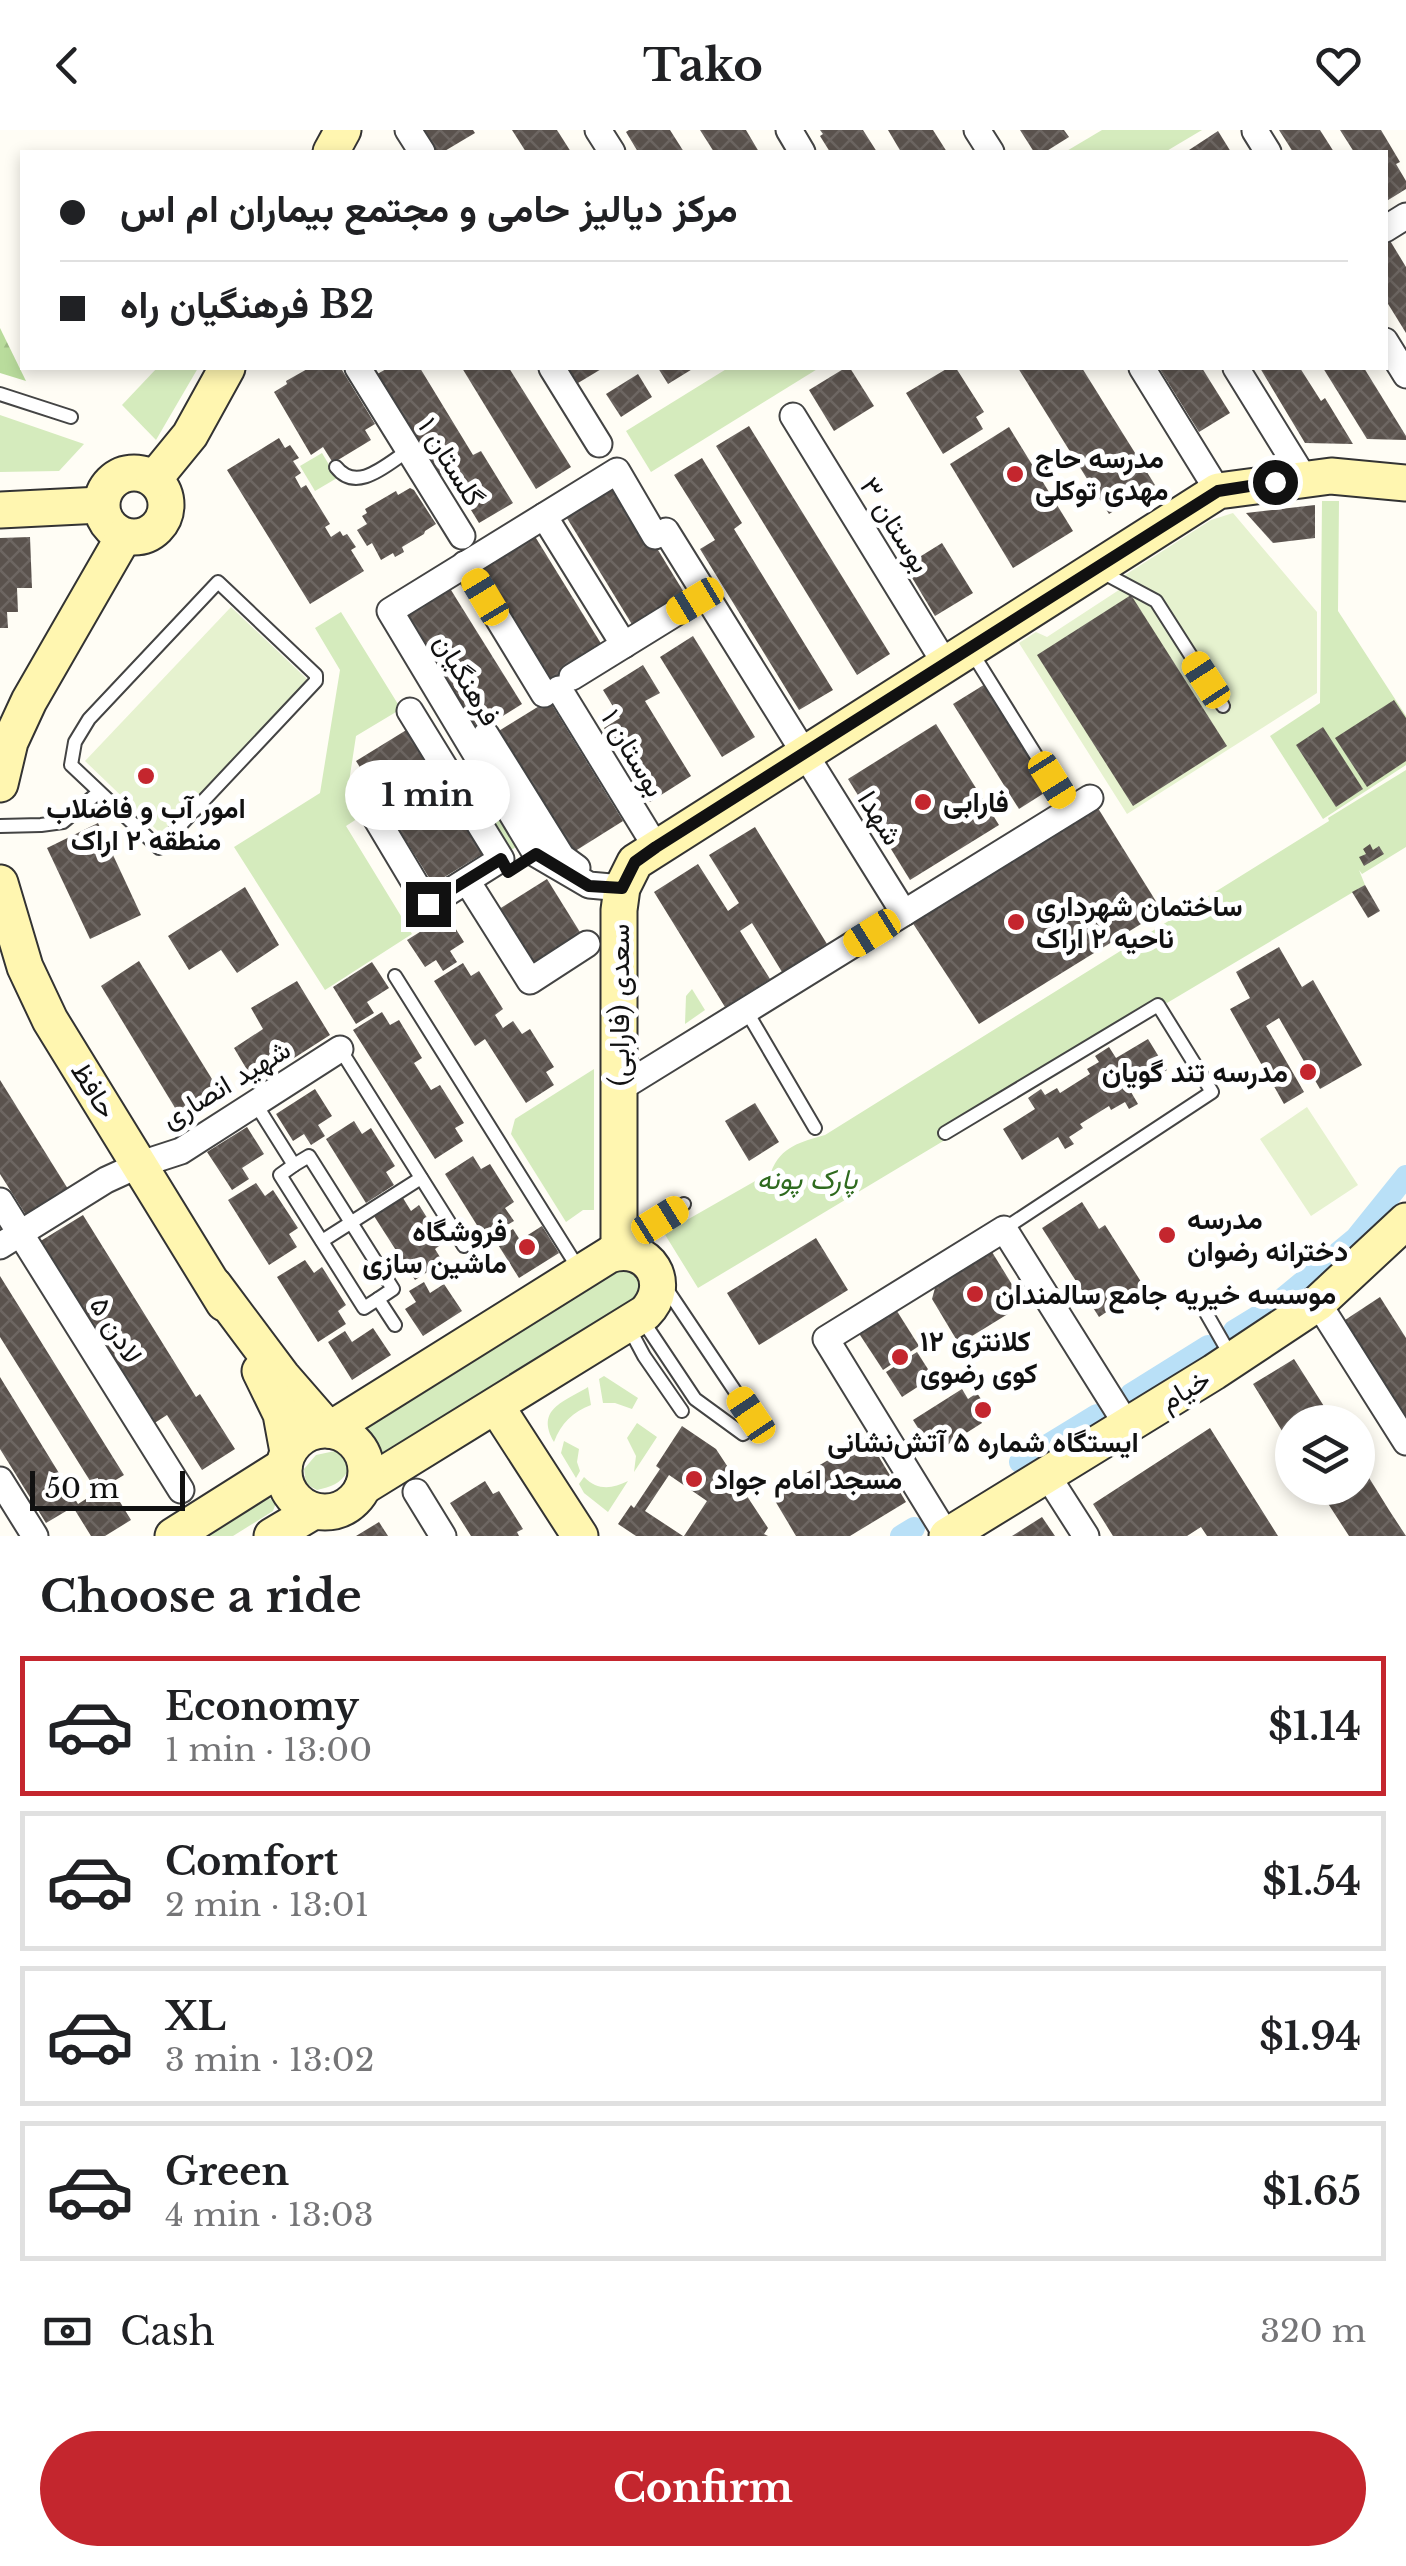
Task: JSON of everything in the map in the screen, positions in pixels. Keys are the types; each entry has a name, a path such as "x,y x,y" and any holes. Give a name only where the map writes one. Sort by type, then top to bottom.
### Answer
{"street":[{"path":"1388,346 1406,375"},
{"path":"154,479 190,434 225,370"},
{"name":"گلستان ۱","path":"359,370 462,536"},
{"path":"553,370 599,444"},
{"path":"1143,370 1218,491"},
{"path":"1237,370 1304,478"},
{"name":"بوستان ۳","path":"793,416 958,657"},
{"name":"شهدا","path":"544,516 617,471 806,754 904,913"},
{"path":"134,472 154,479 165,496 164,516 152,532 134,538 124,536 108,524 101,506 107,486 118,475 134,472"},
{"name":"سعدی (فارابی)","path":"620,1252 619,910 612,887 635,862 1218,491 1331,476 1406,482"},
{"path":"0,510 101,506"},
{"path":"465,564 544,516 624,644"},
{"path":"0,784 10,742 29,701 124,536"},
{"name":"فرهنگیان","path":"465,564 390,612 478,738 536,854 589,886 612,887"},
{"name":"بوستان ۱","path":"465,564 558,687 656,847"},
{"path":"558,687 695,601"},
{"path":"410,711 508,872 536,854"},
{"path":"440,760 478,738 562,857 612,887"},
{"path":"620,1089 1080,804"},
{"path":"374,813 428,904 501,859"},
{"path":"466,881 530,981 587,944"},
{"name":"حافظ","path":"0,882 24,967 50,1020 214,1284"},
{"name":"شهید انصاری","path":"10,1240 106,1180 180,1151 340,1049"},
{"name":"لادن ۵","path":"0,1201 10,1240 181,1490"},
{"name":"خیام","path":"947,1536 1233,1360 1318,1303 1406,1221"},
{"path":"947,1536 826,1339 1004,1228 1127,1425"},
{"path":"173,1536 286,1459 298,1440 307,1434 330,1430 609,1255 630,1252 650,1263 656,1273 657,1295 652,1305 633,1320 363,1486"},
{"path":"214,1284 282,1376 330,1430 350,1438 363,1454 363,1486 358,1496 343,1508 334,1512 314,1511 291,1494 286,1485 284,1426 273,1394 214,1284"},
{"path":"1318,1303 1406,1442"},
{"path":"496,1406 580,1536"},
{"path":"1047,1474 1086,1536"},
{"path":"0,1480 35,1536"},
{"path":"416,1492 443,1536"},
{"path":"272,1536 314,1511"}],"lane":[{"path":"0,394 70,418"},
{"path":"336,467 342,475 357,480 409,450"},
{"path":"1096,569 1156,601 1223,706"},
{"path":"218,582 316,675 316,681 158,848 99,792 70,765 75,742 89,718 218,582"},
{"path":"958,657 1080,804"},
{"path":"0,826 63,822 99,792"},
{"path":"395,976 581,1273"},
{"path":"945,1133 1158,1005 1212,1092 1004,1228"},
{"path":"747,1012 815,1128"},
{"path":"340,1049 464,1246"},
{"path":"255,1104 294,1166"},
{"path":"308,1156 393,1289 364,1308 280,1174 294,1166 308,1156"},
{"path":"322,1241 422,1178"},
{"path":"620,1252 635,1235 684,1204"},
{"path":"633,1320 695,1400 743,1434 754,1427 751,1415 656,1273"},
{"path":"378,1298 395,1325"},
{"path":"1205,1311 1233,1360"},
{"path":"633,1320 652,1368 682,1410"}],"green space":[{"path":"1102,130 1202,130 1168,150 1068,150"},
{"path":"0,328 26,381 0,373"},
{"path":"155,370 197,370 156,440 122,405"},
{"path":"725,370 816,370 651,472 626,431"},
{"path":"0,415 84,444 59,471 0,472"},
{"path":"322,453 337,478 315,491 300,466"},
{"path":"1322,501 1339,501 1338,611 1406,716 1406,765 1323,819 1270,736 1320,703"},
{"path":"1233,513 1317,612 1317,693 1127,814 1019,643 1036,632 1047,637 1122,588 1122,577 1211,520"},
{"path":"231,607 308,680 162,835 85,761"},
{"path":"341,612 401,709 356,736 349,782 366,813 346,826 412,934 325,990 234,847 320,793 340,670 315,628"},
{"name":"پارک پونه","path":"1406,770 1406,847 1362,874 1359,870 1365,885 1167,1003 1157,997 952,1127 955,1134 698,1288 664,1233 771,1172 780,1156 793,1146 825,1135"},
{"path":"473,771 519,845 508,852 462,777"},
{"path":"692,989 705,1010 685,1024 686,996"},
{"path":"594,1069 594,1210 583,1210 566,1222 511,1134 515,1119"},
{"path":"1307,1107 1358,1185 1311,1216 1260,1139"},
{"path":"614,1265 636,1266 647,1292 387,1455 371,1444 368,1425"},
{"path":"604,1376 638,1398 632,1409 603,1403 599,1379"},
{"path":"588,1387 591,1405 568,1419 554,1442 549,1431 550,1414"},
{"path":"637,1423 657,1437 634,1472 636,1456 627,1438"},
{"path":"564,1441 579,1449 580,1471 576,1478 561,1453"},
{"path":"335,1451 345,1458 345,1475 335,1484 317,1490 306,1484 304,1469 316,1455"},
{"path":"584,1477 605,1487 628,1481 608,1512 584,1493 579,1484"},
{"path":"269,1498 276,1503 273,1511 233,1536 207,1536"}],"building":[{"path":"424,130 475,133 446,150 436,150"},
{"path":"512,130 557,130 570,150 525,150"},
{"path":"670,130 683,150 637,150 626,132"},
{"path":"700,130 746,130 758,150 713,150"},
{"path":"820,130 863,130 876,150 829,150 820,136"},
{"path":"888,130 933,130 946,150 900,150"},
{"path":"1020,130 1064,130 1069,137 1048,150 1033,150"},
{"path":"1279,130 1320,130 1333,150 1292,150"},
{"path":"1340,130 1381,130 1400,162 1396,164 1406,189 1388,200 1388,150 1353,150"},
{"path":"1218,131 1230,150 1189,150"},
{"path":"1388,240 1406,267 1406,333 1388,304"},
{"path":"305,370 342,370 375,424 365,430 371,440 333,463 323,447 311,455 274,392"},
{"path":"384,370 421,370 473,455 481,451 513,503 479,523 447,471 433,480 370,378"},
{"path":"463,370 510,370 571,467 536,489"},
{"path":"569,370 600,370 578,383"},
{"path":"659,370 691,370 668,384"},
{"path":"842,370 851,370 874,406 834,431 809,390"},
{"path":"945,370 957,370 984,412 976,417 983,429 943,454 906,393"},
{"path":"1019,370 1083,370 1155,485 1109,514"},
{"path":"1160,370 1203,370 1230,413 1199,432"},
{"path":"1261,370 1301,370 1321,401 1325,398 1353,444 1305,443"},
{"path":"1324,370 1365,370 1406,436 1406,440 1367,439"},
{"path":"638,374 652,397 621,417 606,394"},
{"path":"749,426 890,654 857,675 716,446"},
{"path":"1009,427 1073,531 1013,568 950,464"},
{"path":"279,438 299,458 293,461 301,473 295,477 301,488 306,485 330,524 325,527 331,537 340,531 343,536 347,534 356,547 351,550 364,571 310,604 227,470"},
{"path":"702,458 742,523 734,529 833,690 799,710 700,549 715,540 674,475"},
{"path":"614,478 688,599 636,631 562,510"},
{"path":"410,488 436,524 402,547 404,552 381,560 372,543 367,546 357,530 367,524 362,516 367,513 365,509 396,491 398,495"},
{"path":"1315,505 1315,538 1273,543 1246,513"},
{"path":"531,530 605,650 553,682 479,562"},
{"path":"30,537 32,588 17,588 18,612 7,612 8,628 0,628 0,538"},
{"path":"942,543 973,593 935,616 905,566"},
{"path":"446,582 522,704 474,734 398,612"},
{"path":"1131,595 1227,746 1133,806 1037,655"},
{"path":"693,636 755,737 722,757 660,657"},
{"path":"643,665 660,693 645,701 691,776 650,802 604,728 620,718 603,690"},
{"path":"987,683 1052,788 1019,809 953,704"},
{"path":"549,700 623,821 572,853 497,732"},
{"path":"1394,700 1406,718 1406,761 1367,787 1335,738"},
{"name":"فارابی","path":"936,724 999,825 910,880 848,779"},
{"path":"1323,727 1363,789 1336,807 1296,745"},
{"path":"408,729 484,853 433,884 356,761"},
{"path":"1096,805 1162,911 979,1024 910,919"},
{"path":"98,823 141,915 90,939 47,848"},
{"path":"755,827 827,944 782,972 752,923 740,931 770,979 725,1007 654,892 698,864 728,911 739,903 709,855"},
{"path":"1370,844 1373,850 1379,846 1384,854 1364,866 1359,857 1366,854 1363,849"},
{"path":"547,879 583,937 532,969 496,911"},
{"path":"1365,885 1380,911 1368,918 1352,892"},
{"path":"245,887 279,945 237,973 221,950 189,970 168,936"},
{"path":"447,915 464,942 450,951 457,962 443,971 436,960 425,967 407,940"},
{"path":"1279,947 1302,987 1313,980 1362,1065 1320,1089 1279,1018 1266,1026 1304,1092 1284,1104 1230,1009 1250,998 1236,972"},
{"path":"139,961 220,1092 180,1116 101,986"},
{"path":"372,962 389,988 367,1002 374,1013 356,1024 333,987"},
{"path":"463,963 471,976 479,971 503,1009 495,1015 503,1028 513,1021 522,1034 530,1029 554,1067 546,1072 554,1085 526,1103 485,1039 475,1046 434,981"},
{"path":"297,981 330,1035 255,1083 234,1048 263,1029 251,1008"},
{"path":"382,1012 390,1025 399,1020 422,1058 414,1063 431,1090 440,1085 464,1123 455,1128 463,1141 435,1159 353,1030"},
{"path":"1148,1039 1167,1070 1131,1092 1138,1104 1129,1109 1125,1102 1111,1110 1109,1106 1080,1124 1083,1128 1069,1137 1074,1144 1065,1149 1058,1137 1022,1160 1003,1129 1035,1109 1028,1098 1041,1089 1045,1095 1057,1088 1060,1093 1090,1074 1087,1069 1099,1062 1095,1056 1109,1047 1116,1058"},
{"path":"0,1080 68,1189 26,1215 0,1174"},
{"path":"315,1089 332,1116 318,1125 325,1136 311,1145 304,1134 293,1141 276,1114"},
{"path":"755,1103 779,1142 749,1161 725,1121"},
{"path":"354,1121 362,1134 371,1128 395,1166 386,1172 394,1185 366,1203 326,1139"},
{"path":"247,1127 264,1154 242,1168 249,1179 232,1190 207,1152"},
{"path":"473,1156 481,1169 490,1164 514,1202 505,1208 514,1221 485,1238 445,1174"},
{"path":"256,1183 265,1196 273,1190 298,1228 289,1234 297,1247 269,1265 228,1200"},
{"path":"403,1198 411,1211 419,1205 443,1243 435,1249 443,1262 415,1280 374,1216"},
{"path":"1082,1202 1099,1229 1105,1225 1145,1288 1113,1312 1111,1309 1099,1317 1042,1228"},
{"path":"83,1215 196,1397 200,1394 235,1449 202,1470 167,1415 153,1424 39,1242"},
{"name":"فروشگاه ماشین سازی","path":"542,1226 559,1253 519,1278 495,1240 513,1229 520,1240"},
{"path":"816,1238 848,1290 759,1345 727,1293"},
{"name":"موسسه خیریه جامع سالمندان","path":"992,1252 1024,1304 959,1344 932,1299 935,1288"},
{"path":"305,1260 314,1273 322,1267 346,1305 338,1311 346,1324 318,1342 277,1277"},
{"path":"0,1276 124,1475 109,1484 131,1520 105,1536 91,1536 73,1507 46,1523 0,1449 0,1377 78,1504 97,1492 0,1337"},
{"path":"424,1282 430,1293 444,1284 462,1311 423,1336 405,1309 416,1302 409,1291"},
{"path":"1380,1297 1406,1338 1406,1430 1339,1324"},
{"path":"895,1308 919,1346 883,1370 858,1332"},
{"path":"373,1328 391,1355 352,1380 328,1342 345,1331 352,1342"},
{"path":"917,1352 933,1377 902,1397 886,1372"},
{"path":"1294,1359 1323,1405 1275,1405 1275,1420 1253,1384"},
{"path":"962,1389 968,1399 977,1393 987,1408 977,1415 982,1423 941,1449 930,1432 923,1436 913,1420"},
{"name":"مسجد امام جواد","path":"682,1426 716,1449 768,1528 764,1534 768,1536 684,1536 707,1501 669,1475 645,1511 683,1536 636,1536 618,1524 631,1505 634,1508 660,1469 656,1466"},
{"path":"1210,1428 1278,1536 1207,1536 1201,1527 1187,1536 1113,1536 1093,1504"},
{"path":"867,1437 906,1502 850,1536 796,1536 771,1494"},
{"path":"485,1481 493,1494 499,1491 523,1529 517,1532 519,1536 471,1536 450,1503"},
{"path":"1375,1487 1406,1536 1349,1536 1329,1505 1375,1505"},
{"path":"1042,1517 1055,1536 1012,1536"},
{"path":"379,1522 388,1536 356,1536"}],"waterway":[{"path":"1234,1331 1270,1309 1356,1238 1406,1176"},
{"path":"1131,1394 1208,1346"},
{"path":"1020,1462 1097,1415"},
{"path":"901,1536 914,1528"}],"place":[{"name":"مدرسه حاج مهدی توکلی","path":"1015,474"},
{"name":"امور آب و فاضلاب منطقه ۲ اراک","path":"146,776"},
{"name":"فارابی","path":"923,802"},
{"name":"ساختمان شهرداری ناحیه ۲ اراک","path":"1016,922"},
{"name":"مدرسه تند گویان","path":"1308,1072"},
{"name":"مدرسه دخترانه رضوان","path":"1167,1235"},
{"name":"فروشگاه ماشین سازی","path":"527,1247"},
{"name":"موسسه خیریه جامع سالمندان","path":"975,1294"},
{"name":"کلانتری ۱۲ کوی رضوی","path":"900,1357"},
{"name":"ایستگاه شماره ۵ آتش‌نشانی","path":"983,1410"},
{"name":"مسجد امام جواد","path":"694,1479"}],"route":[{"path":"428,904 501,859 508,872 536,854 589,886 622,888 635,862 656,847 1218,491 1275,482"}]}
